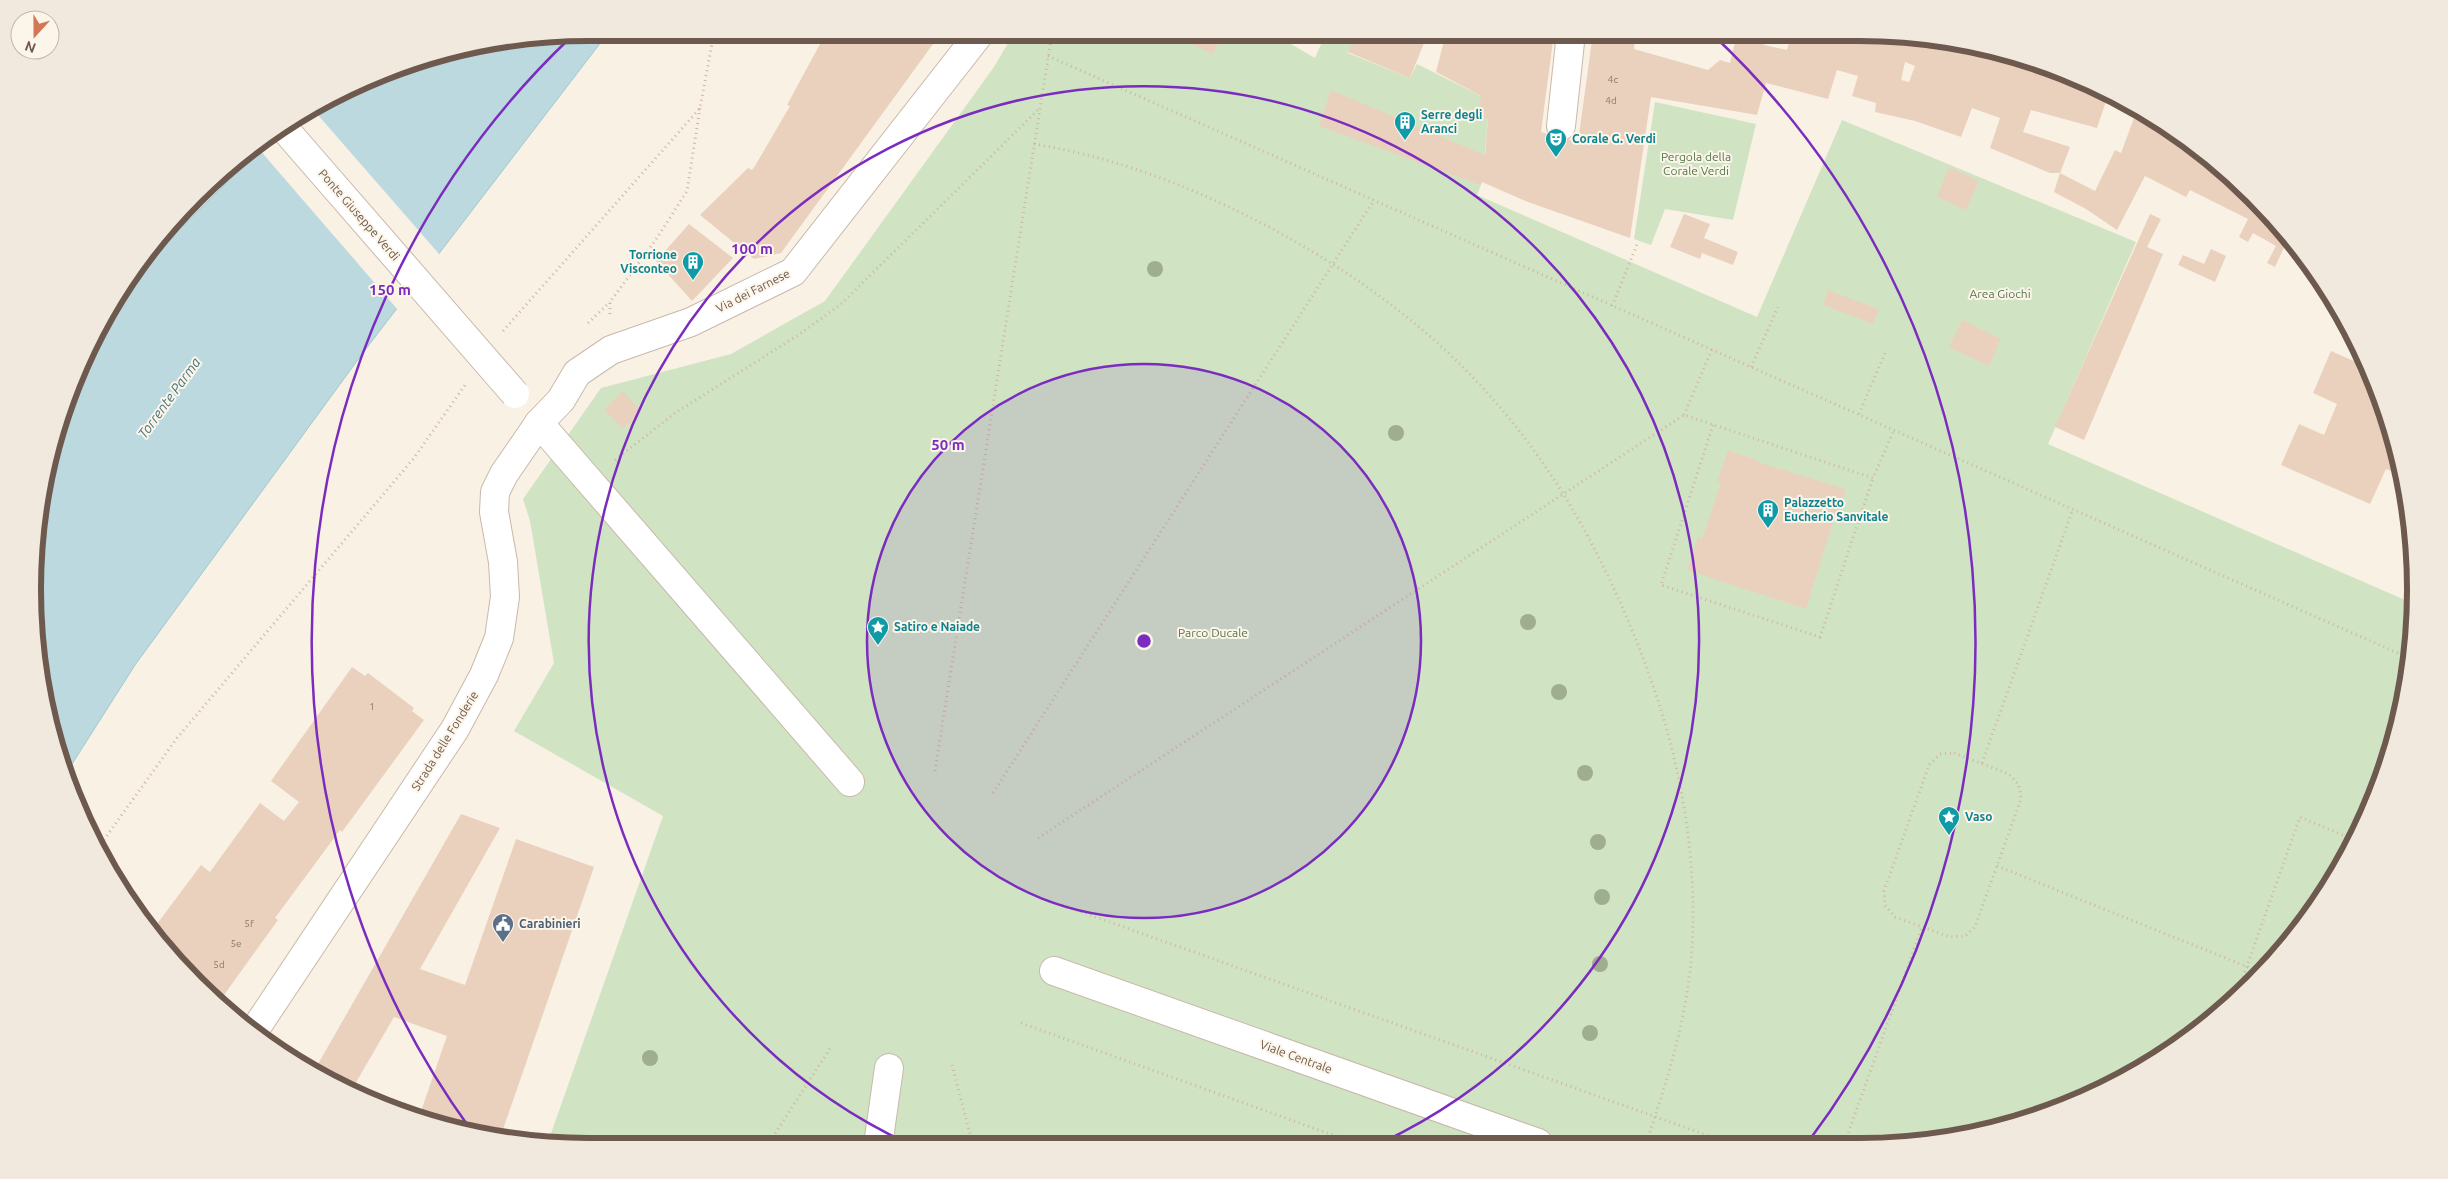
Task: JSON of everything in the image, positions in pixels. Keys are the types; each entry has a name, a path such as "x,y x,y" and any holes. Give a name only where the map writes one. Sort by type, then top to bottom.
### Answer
{"street":[{"name":"Via dei Farnese","path":"539,423 561,400 577,373 611,350 691,322 793,272 973,41"},
{"path":"1561,126 1571,41"},
{"name":"Ponte Giuseppe Verdi","path":"288,132 850,782"},
{"name":"Strada delle Fonderie","path":"258,1025 460,721 484,675 499,638 504,597 502,562 494,512 495,492 504,474 539,423"},
{"name":"Viale Centrale","path":"1054,971 1524,1138"},
{"path":"879,1138 889,1068"}],"path":[{"path":"611,350 610,302 657,238 687,191 712,41"},
{"path":"935,771 1050,41"},
{"path":"1048,56 2403,655"},
{"path":"500,335 700,108"},
{"path":"590,481 675,413 797,336 840,304 1040,109"},
{"path":"1034,144 1069,150 1103,159 1183,187 1255,220 1333,263 1395,306 1461,364 1517,428 1565,494 1606,571 1646,665 1665,719 1686,815 1692,866 1693,908 1688,990 1681,1028 1648,1138"},
{"path":"993,794 1374,200"},
{"path":"1612,306 1638,242"},
{"path":"1752,367 1778,307"},
{"path":"1038,838 1684,415 1712,349"},
{"path":"1859,414 1885,353"},
{"path":"103,841 177,738 414,458 465,384"},
{"path":"1684,415 1873,478"},
{"path":"1713,425 1661,584 1820,637 1873,478 1894,430"},
{"path":"1982,763 2072,509"},
{"path":"1954,753 1982,763 2009,774 2019,785 2021,799 1975,927 1965,936 1950,937 1895,917 1885,905 1884,891 1929,765 1940,754 1954,753"},
{"path":"2241,981 2300,817 2347,837"},
{"path":"1997,866 2254,969"},
{"path":"1062,905 1715,1138"},
{"path":"1846,1138 1922,927"},
{"path":"1021,1024 1341,1138"},
{"path":"772,1138 831,1047"},
{"path":"952,1065 971,1138"}],"green space":[{"name":"Parco Ducale","path":"1009,41 1286,41 1315,58 1322,41 1353,41 1348,53 1410,78 1417,64 1481,96 1488,119 1482,182 1477,195 1757,317 1842,120 2136,242 2048,444 2407,601 2402,661 2388,731 2378,766 2365,799 2333,864 2314,894 2271,951 2220,1002 2163,1045 2101,1081 2035,1109 1965,1127 1930,1133 1859,1138 550,1137 663,816 514,731 554,663 530,521 523,499 601,388 731,354 825,301 994,67"},
{"name":"Pergola della Corale Verdi","path":"1655,102 1756,124 1733,220 1665,209 1651,245 1634,239"}],"water":[{"name":"Torrente Parma","path":"602,41 362,354 135,665 70,767 52,696 42,625 42,554 52,483 70,413 98,347 134,285 164,244 249,160 285,134 347,98 413,70 483,52 554,42"}],"pier":[{"path":"317,114 440,255 398,310 261,151"}],"building":[{"path":"822,41 935,41 781,253 754,259 700,215 748,168 752,170 790,106 787,105"},
{"path":"1184,41 1219,41 1213,54"},
{"path":"1353,41 1425,41 1410,78 1348,52"},
{"path":"1444,41 1553,41 1541,132 1578,142 1592,41 1635,41 1634,49 1708,70 1720,60 1730,63 1735,41 1765,41 1764,45 1787,50 1789,41 1894,42 1930,46 2000,60 2035,70 2106,101 2097,128 2031,110 2023,132 2070,147 2060,173 2050,173 1990,148 2000,118 1972,108 1961,137 1915,121 1875,112 1876,103 1852,96 1858,76 1837,70 1828,99 1766,83 1757,115 1651,97 1630,238 1528,202 1482,182 1480,185 1319,126 1331,90 1485,155 1488,119 1478,115 1481,96 1436,72","holes":["1905,62 1915,66 1909,82 1901,80"]},
{"path":"2135,116 2163,134 2220,177 2271,228 2285,246 2275,267 2267,263 2276,246 2253,233 2248,242 2239,237 2248,219 2190,190 2186,197 2145,176 2117,230 2086,209 2054,192 2060,173 2095,191 2115,150 2121,153"},
{"path":"1949,167 1979,181 1966,210 1937,197"},
{"path":"1684,214 1710,224 1704,238 1738,252 1733,265 1702,253 1700,259 1670,247"},
{"path":"2150,214 2161,219 2147,247 2163,254 2084,440 2055,427"},
{"name":"Torrione Visconteo","path":"689,224 733,258 692,301 656,261"},
{"path":"2211,249 2226,256 2215,282 2178,265 2183,255 2204,264"},
{"path":"1828,290 1879,309 1873,324 1823,305"},
{"path":"1962,320 2001,339 1989,366 1949,347"},
{"path":"2331,351 2356,361 2378,413 2394,472 2386,469 2370,504 2281,465 2299,424 2324,435 2337,404 2313,393"},
{"path":"623,391 641,411 623,429 604,410"},
{"name":"Palazzetto Eucherio Sanvitale","path":"1728,450 1757,460 1757,462 1846,489 1836,521 1833,521 1806,609 1687,570 1698,537 1702,539 1721,483 1717,482"},
{"path":"352,667 365,676 368,673 414,708 412,711 424,720 342,832 340,830 275,918 278,920 223,997 177,951 156,925 201,865 210,872 260,803 284,821 299,802 271,781"},
{"path":"461,814 500,828 420,969 465,985 516,839 594,867 503,1130 421,1111 447,1036 394,1017 355,1085 317,1065"}],"place":[{"name":"Serre degli Aranci","path":"1405,141"},
{"name":"Corale G. Verdi","path":"1556,158"},
{"name":"Torrione Visconteo","path":"693,281"},
{"name":"Palazzetto Eucherio Sanvitale","path":"1768,529"},
{"name":"Satiro e Naiade","path":"878,646"},
{"name":"Vaso","path":"1949,836"},
{"name":"Carabinieri","path":"503,943"}],"park label":[{"name":"Area Giochi","path":"2000,294"}]}
